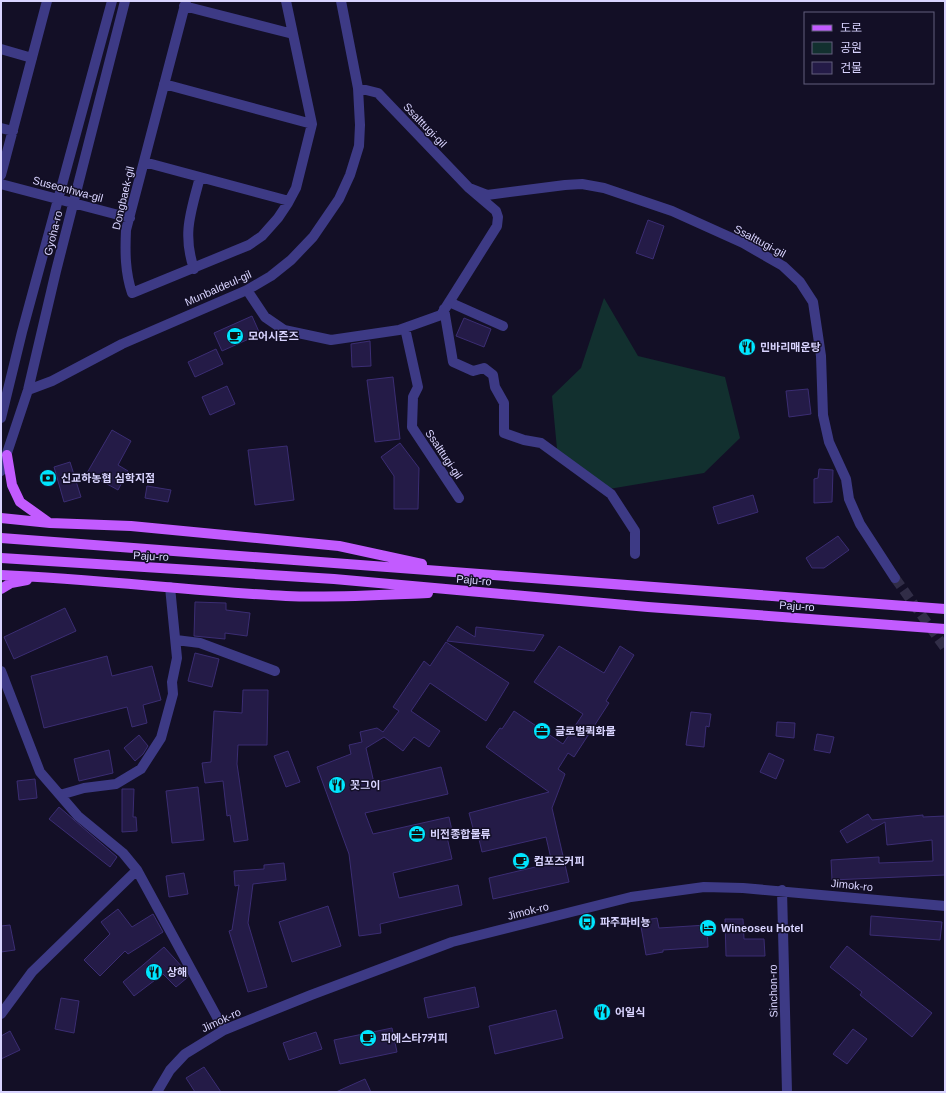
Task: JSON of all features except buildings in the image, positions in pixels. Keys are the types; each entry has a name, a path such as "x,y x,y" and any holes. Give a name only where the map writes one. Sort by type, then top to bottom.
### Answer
{"main road":[{"path":"7,455 12,486 20,502 50,523"},
{"path":"1,518 50,523 131,526 339,546 457,572"},
{"name":"Paju-ro","path":"4,538 945,608"},
{"name":"Paju-ro","path":"1,558 334,579 533,597 945,629"},
{"path":"1,575 44,576 285,596 468,591"},
{"path":"1,589 11,583 44,576"}],"street":[{"path":"1,175 47,1"},
{"name":"Gyoha-ro","path":"1,418 22,332 112,1"},
{"name":"Gyoha-ro","path":"1,471 28,390 73,202 125,1"},
{"name":"Dongbaek-gil","path":"286,1 293,34 312,124 296,188 278,218 262,236 249,245 132,293 127,277 125,259 126,230 185,4 293,34"},
{"name":"Munbaldeul-gil","path":"28,390 52,381 122,344 247,290 271,276 291,260 313,237 339,199 350,175 359,146 360,125 358,88 341,1"},
{"path":"1,49 32,58"},
{"path":"164,84 312,124"},
{"name":"Ssalttugi-gil","path":"247,290 265,317 284,330 332,340 405,328 441,315 497,226 498,218 496,211 469,188 378,93 358,88"},
{"path":"1,128 13,131"},
{"name":"Dongbaek-gil","path":"144,162 289,201"},
{"path":"194,268 187,240 188,224 200,177"},
{"name":"Suseonhwa-gil","path":"1,184 130,218"},
{"name":"Ssalttugi-gil","path":"469,188 487,195 565,185 582,184 604,188 672,211 743,243 783,266 800,282 813,302 821,356 823,415 829,442 846,478 849,499 860,524 895,578"},
{"path":"503,326 447,305 453,362 473,371 484,368 493,375 495,387 504,403 504,433 524,440 541,443 611,494 635,531 635,554"},
{"name":"Ssalttugi-gil","path":"405,328 418,387 413,397 412,427 459,498"},
{"path":"60,795 84,788 116,784 141,769 161,738 173,694 172,682 177,658 170,586"},
{"path":"176,640 200,643 275,671"},
{"path":"1,671 40,772 78,816 123,853 137,870 224,1030"},
{"path":"1,1014 32,972 137,870"},
{"name":"Jimok-ro","path":"158,1092 170,1070 185,1054 224,1030 310,995 452,942 631,898 669,891 704,887 782,890 945,906"},
{"name":"Sinchon-ro","path":"782,890 787,1092"}],"green space":[{"path":"604,298 638,356 725,377 740,438 704,473 609,489 557,449 552,396 581,368"}],"tunnel":[{"path":"895,578 945,648"}],"place":[{"name":"모어시즌즈","path":"235,336"},
{"name":"민바리매운탕","path":"747,347"},
{"name":"신교하농협 심학지점","path":"48,478"},
{"name":"글로벌퀵화물","path":"542,731"},
{"name":"꼿그이","path":"337,785"},
{"name":"비전종합물류","path":"417,834"},
{"name":"컴포즈커피","path":"521,861"},
{"name":"파주파비뇽","path":"587,922"},
{"name":"Wineoseu Hotel","path":"708,928"},
{"name":"상해","path":"154,972"},
{"name":"어일식","path":"602,1012"},
{"name":"피에스타7커피","path":"368,1038"}]}
